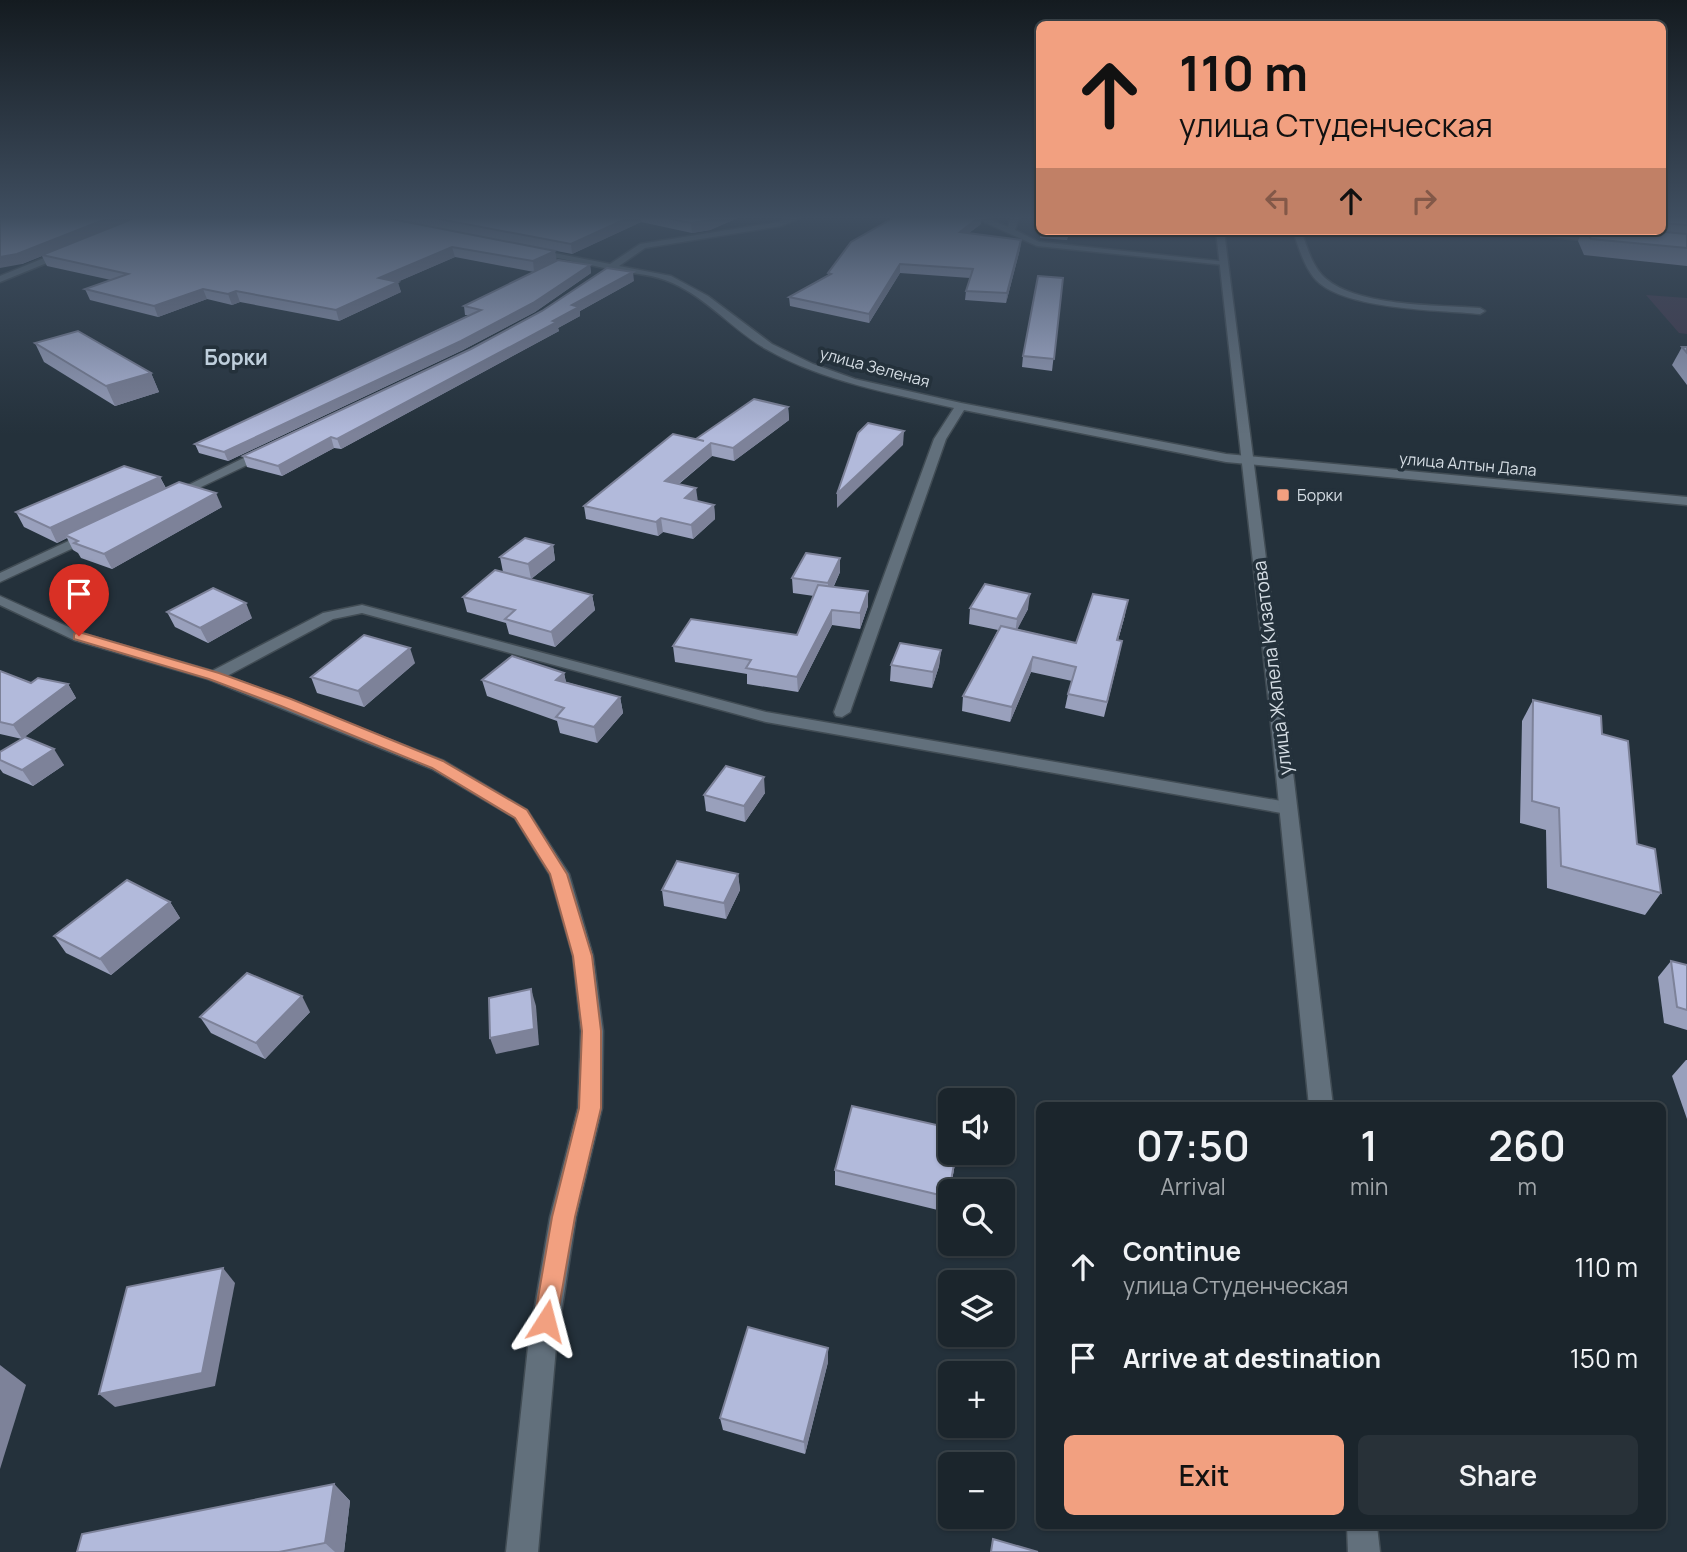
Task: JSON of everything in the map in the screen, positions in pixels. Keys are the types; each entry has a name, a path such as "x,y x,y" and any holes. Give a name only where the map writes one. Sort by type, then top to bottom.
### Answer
{"street":[{"name":"улица Зеленая","path":"691,289 768,346 809,366 852,381 961,406 1247,461"},
{"name":"улица Жалела Кизатова","path":"1227,289 1321,1102"},
{"path":"1335,289 1382,301 1480,311"},
{"path":"842,712 940,439 961,406"},
{"path":"160,501 284,443"},
{"name":"улица Алтын Дала","path":"1247,461 1687,501"},
{"path":"0,578 99,531"},
{"path":"0,600 79,636 214,676 438,765 521,814 559,874 583,956 592,1031 590,1108 563,1217 542,1347 522,1552"},
{"path":"214,676 328,615 362,609 765,717 1287,808"},
{"path":"1362,1529 1364,1552"}],"shaded area":[{"path":"1646,295 1687,298 1687,334 1679,333"}],"building":[{"path":"87,289 202,289 154,306"},
{"path":"205,289 382,289 336,310 236,291 228,294"},
{"path":"498,289 553,289 461,341 224,452 195,444 481,310 464,306"},
{"path":"575,289 601,289 572,305 579,307 553,321 557,322 337,439 331,437 278,466 243,456 471,349 542,311"},
{"path":"803,289 884,289 869,314 789,297"},
{"path":"967,289 1008,289 1007,293"},
{"path":"1035,289 1062,289 1054,359 1023,356"},
{"path":"78,331 151,373 106,386 35,343"},
{"path":"754,399 788,407 733,448 711,443 665,481 696,488 685,498 714,505 691,525 661,518 656,522 584,506 673,434 704,441 696,439"},
{"path":"868,423 904,431 837,494 858,433"},
{"path":"124,466 160,477 50,528 16,512"},
{"path":"179,482 216,493 104,554 74,543 78,541 65,535"},
{"path":"525,538 553,545 528,564 500,557"},
{"path":"806,553 840,558 828,583 792,578"},
{"path":"495,570 592,595 551,632 505,619 515,610 463,597"},
{"path":"985,584 1030,594 1017,619 970,608"},
{"path":"818,585 868,591 860,613 832,610 797,677 746,668 751,660 673,646 691,619 797,635"},
{"path":"213,588 246,603 200,628 167,612"},
{"path":"1093,594 1128,600 1117,640 1122,641 1107,702 1068,694 1076,667 1033,657 1012,707 963,696 1001,626 1076,643"},
{"path":"364,635 410,648 358,691 311,677"},
{"path":"900,643 941,650 933,672 891,665"},
{"path":"512,656 564,673 556,680 620,697 594,727 556,717 564,708 482,680"},
{"path":"0,671 31,683 38,678 68,684 13,725 0,722"},
{"path":"1533,700 1601,716 1602,734 1628,741 1637,844 1655,849 1661,893 1561,866 1559,808 1532,801"},
{"path":"25,737 54,749 22,770 0,760 0,752"},
{"path":"726,766 764,777 744,806 704,795"},
{"path":"677,861 738,874 724,903 662,890"},
{"path":"127,880 170,902 100,959 54,936"},
{"path":"1671,961 1687,965 1687,1010 1677,1007"},
{"path":"247,973 302,996 256,1043 200,1017"},
{"path":"531,989 534,1029 490,1038 489,998"},
{"path":"852,1106 938,1125 938,1165 954,1165 951,1179 938,1179 938,1195 835,1170"},
{"path":"223,1268 202,1373 99,1394 127,1287"},
{"path":"748,1327 828,1348 804,1442 720,1418"},
{"path":"334,1484 325,1543 279,1552 77,1552 82,1534"},
{"path":"993,1539 1038,1552 991,1552"}],"place":[{"name":"Борки","path":"1283,495"}],"district":[{"name":"Борки","path":"236,357"}],"route":[{"path":"79,636 214,676 286,702 438,765 521,814 559,874 583,956 592,1031 590,1108 563,1217 546,1321"}]}
